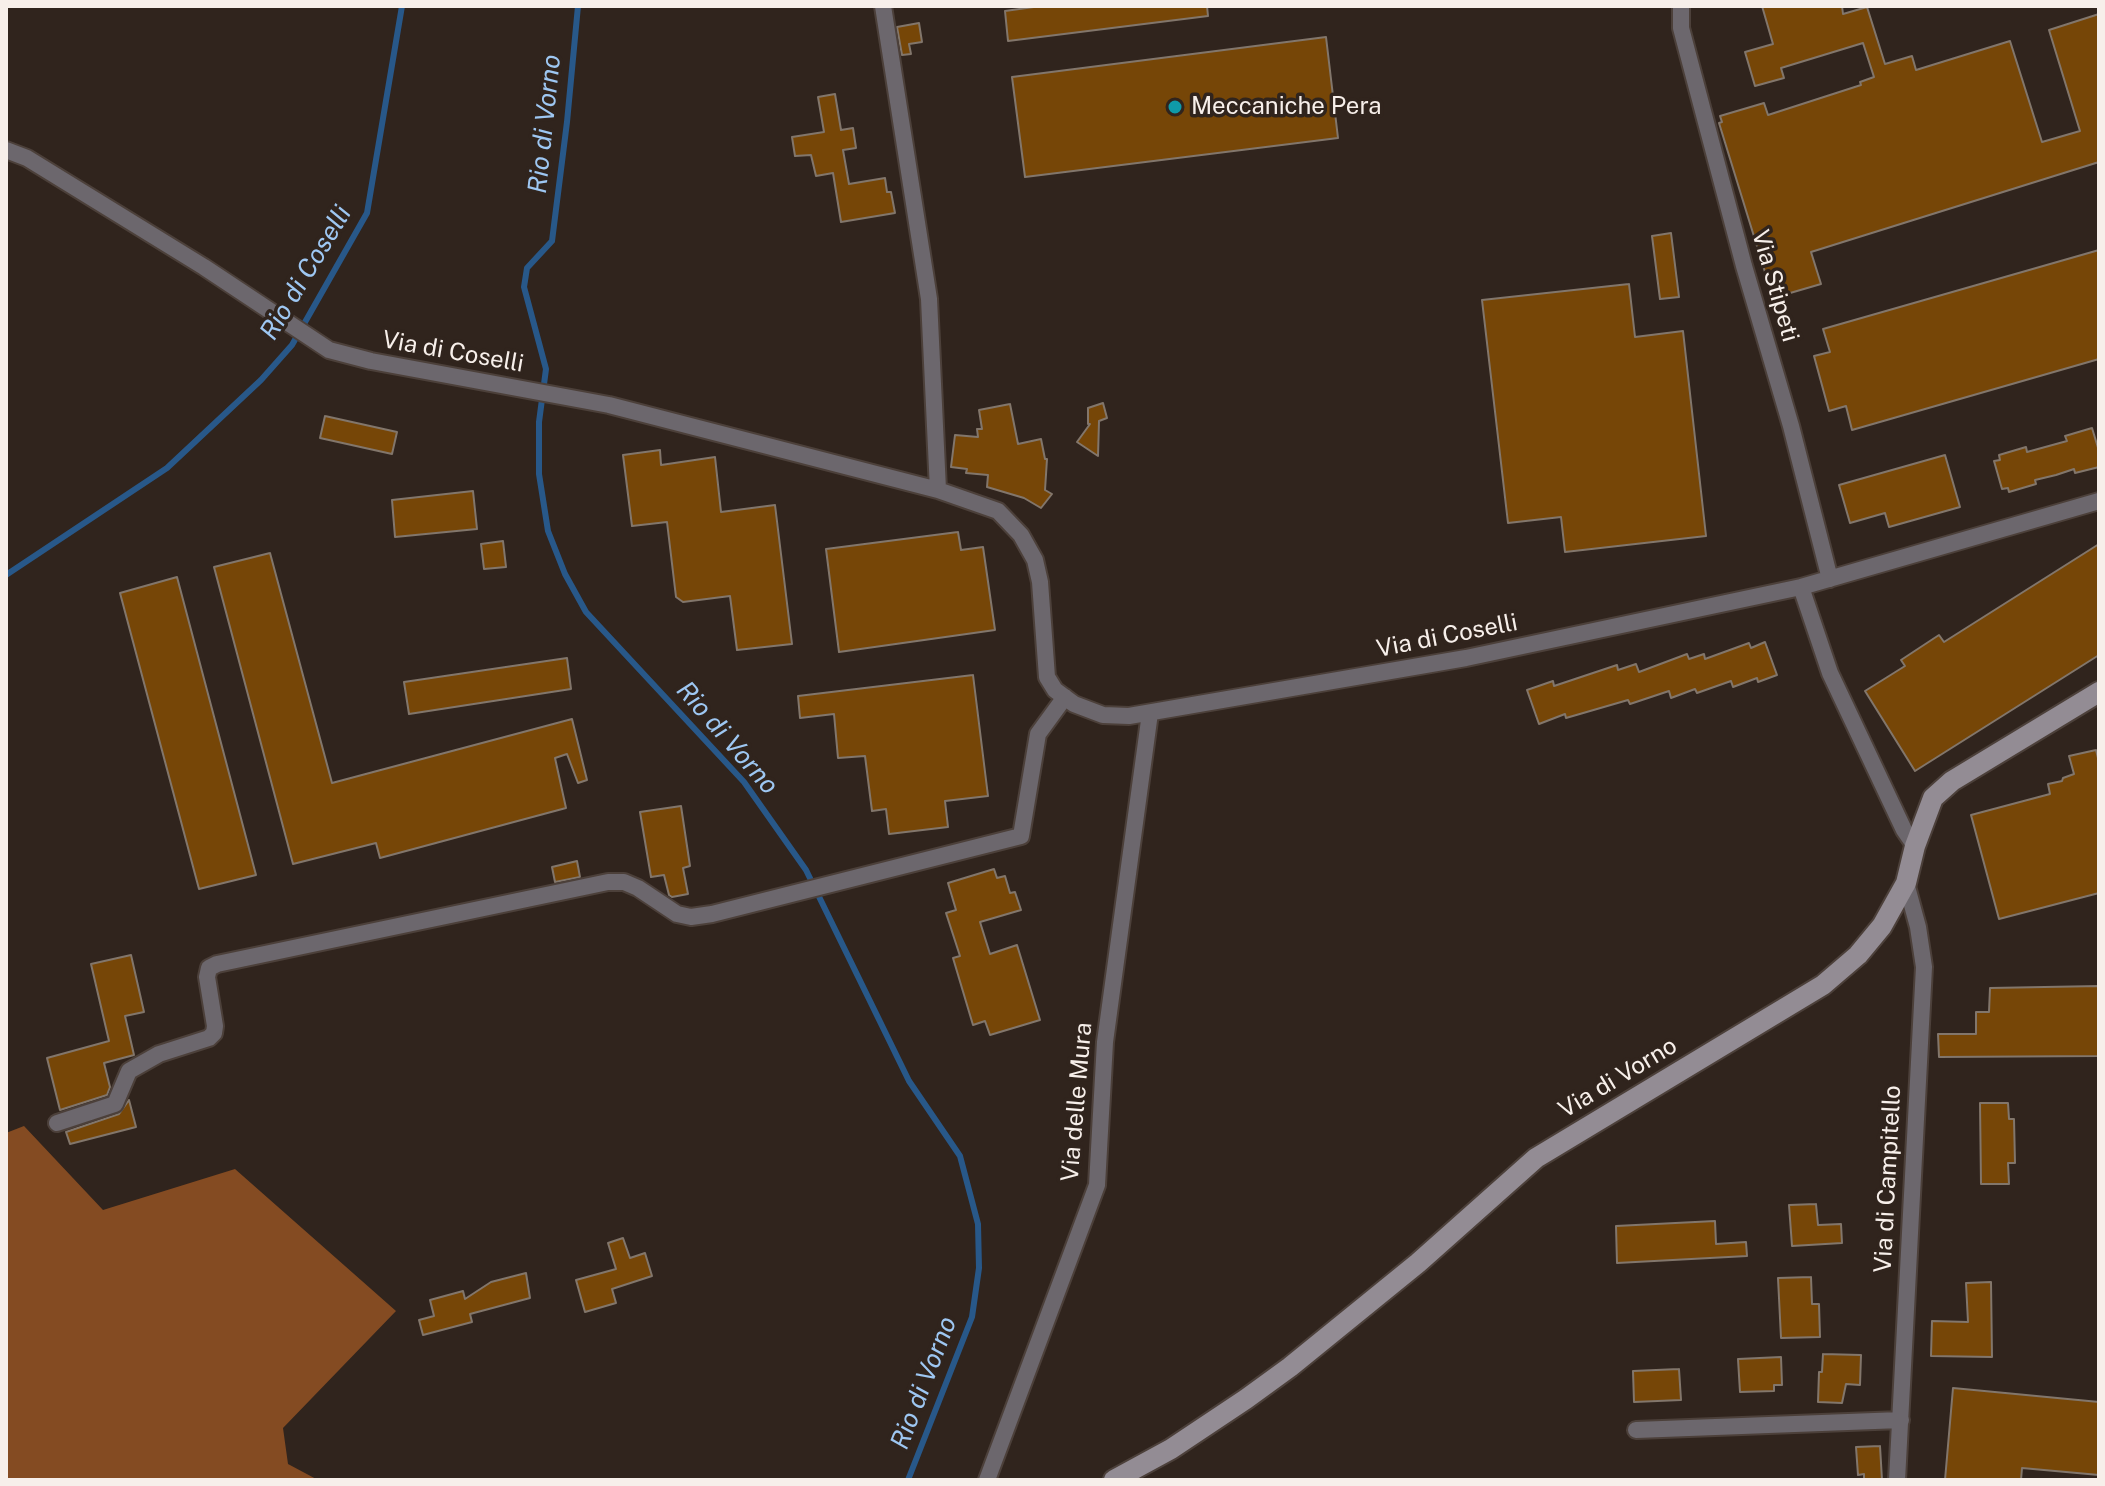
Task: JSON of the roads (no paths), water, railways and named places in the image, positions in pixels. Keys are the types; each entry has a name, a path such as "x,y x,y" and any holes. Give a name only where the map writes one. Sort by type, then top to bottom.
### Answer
{"street":[{"path":"883,6 917,207 929,299 938,490"},
{"name":"Via Stipeti","path":"1681,6 1681,28 1830,579"},
{"name":"Via di Coselli","path":"6,150 27,158 204,267 308,339 329,350 371,361 566,396 938,490 998,511 1029,545 1040,582 1047,677 1055,690 1065,697 1103,715 1150,713 1466,658 1801,587 2099,501"},
{"path":"1801,587 1830,673 1904,830 1915,846"},
{"name":"Via di Vorno","path":"1114,1480 1171,1449 1290,1367 1418,1263 1536,1158 1823,985 1858,955 1882,926 1906,883 1915,846 1933,798 1952,781 2099,692"},
{"path":"57,1123 115,1104 129,1071 159,1054 209,1038 215,1026 207,977 209,968 217,964 608,882 624,882 677,914 691,917 712,914 1021,836 1038,734 1065,697"},
{"name":"Via delle Mura","path":"987,1480 1097,1185 1105,1042 1150,713"},
{"name":"Via di Campitello","path":"1897,1480 1924,967 1918,927 1906,883"},
{"path":"1636,1430 1901,1420"}],"waterway":[{"name":"Rio di Coselli","path":"6,575 167,468 261,380 292,345 367,213 402,6"},
{"name":"Rio di Vorno","path":"578,6 552,241 527,268 524,287 546,369 539,422 539,474 548,531 565,574 586,612 744,782 806,870 909,1081 960,1156 978,1224 979,1268 972,1317 908,1480"}],"place":[{"name":"Meccaniche Pera","path":"1175,107"}]}
